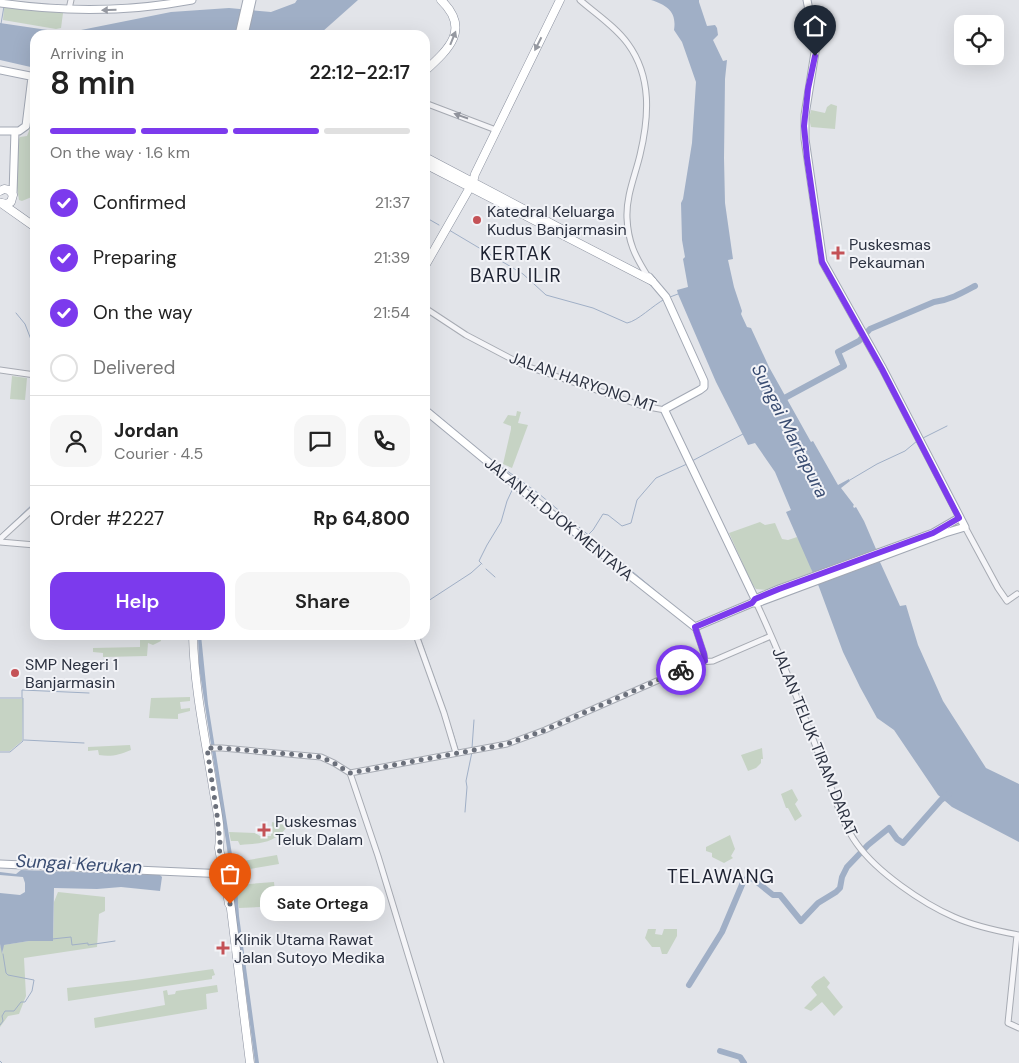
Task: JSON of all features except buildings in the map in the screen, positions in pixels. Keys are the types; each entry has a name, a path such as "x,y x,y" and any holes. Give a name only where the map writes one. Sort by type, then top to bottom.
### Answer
{"highway":[{"path":"430,67 442,56 454,38 456,25 453,14 441,0"},
{"path":"430,257 470,182 560,0"},
{"path":"430,160 518,209 650,278"},
{"path":"430,166 470,182"},
{"path":"1,190 9,190 27,222"},
{"path":"1,203 11,202 13,195"},
{"path":"1,203 30,224"},
{"path":"193,640 197,682 220,842 219,848 230,904 250,1063"}],"main road":[{"path":"2,3 103,10 138,8 192,0"},
{"path":"240,30 247,0"},
{"path":"245,30 252,0"},
{"path":"695,627 780,592 910,544 965,527 920,438 826,269 821,256 804,126 816,46 808,0"},
{"path":"0,70 30,79"},
{"path":"0,132 21,130 26,126 30,100"},
{"path":"13,195 15,131"},
{"path":"1,190 13,179"},
{"path":"650,278 666,296 705,384 700,390 665,410 755,602"},
{"name":"JALAN H. DJOK MENTAYA","path":"430,414 534,500 695,627"},
{"path":"910,544 959,518"},
{"path":"0,864 225,874"}],"street":[{"path":"69,9 71,0"},
{"path":"580,0 629,44 638,60 647,92 647,110 640,154 627,210 629,239 634,255 650,278"},
{"path":"430,105 496,130"},
{"name":"JALAN HARYONO MT","path":"430,311 466,334 523,365 643,406 665,410"},
{"path":"0,370 30,374"},
{"path":"0,540 30,512"},
{"path":"965,527 998,588 1006,599 1018,593"},
{"path":"0,540 30,543"},
{"name":"JALAN TELUK TIRAM DARAT","path":"755,602 771,636 841,815 856,843 892,878 947,913 988,928 1018,935"},
{"path":"695,627 705,661"},
{"path":"350,773 507,744 539,733 705,661 713,661 771,636"},
{"path":"418,640 444,713 456,754"},
{"path":"208,748 216,747 321,757 350,773 375,847 441,1063"},
{"path":"1018,935 1008,1022 1019,1028"}],"green space":[{"path":"4,6 63,13 61,28 56,29 3,20"},
{"path":"831,104 837,106 835,129 811,127 809,119 811,110 825,113 827,107"},
{"path":"30,124 30,198 22,201 19,200 16,181 18,141 20,137 27,136"},
{"path":"12,376 27,378 25,400 10,399"},
{"path":"517,411 521,412 518,423 528,425 512,468 503,464 511,426 503,423 508,415 516,416"},
{"path":"760,522 765,525 775,523 782,539 788,540 797,537 807,555 813,574 766,590 756,589 729,533"},
{"path":"140,640 161,640 153,645 148,643 147,656 103,657 103,653 93,652 93,648 140,647"},
{"path":"190,697 190,701 180,702 181,709 190,708 190,711 178,714 178,719 149,718 151,698"},
{"path":"0,699 23,699 22,741 10,751 0,751"},
{"path":"130,745 131,750 115,755 99,755 98,750 88,751 88,747"},
{"path":"762,748 763,759 761,759 761,763 756,768 748,771 741,755"},
{"path":"792,789 798,800 795,804 802,816 795,821 788,808 786,808 781,794"},
{"path":"272,822 288,826 283,832 267,842 240,845 238,841 231,841 229,832 271,836"},
{"path":"730,835 735,849 731,856 733,858 724,863 712,857 712,853 706,851 706,847"},
{"path":"277,855 279,864 244,870 243,861"},
{"path":"274,882 275,892 350,887 352,903 239,908 235,885"},
{"path":"58,892 105,897 105,911 99,914 97,947 24,958 26,996 19,1014 8,1016 0,1027 0,944 3,954 3,945 29,941 53,941 54,902"},
{"path":"648,929 656,929 655,934 662,935 664,929 677,929 677,936 667,954 662,954 660,947 652,947 645,938"},
{"path":"213,969 215,975 212,976 212,979 68,1001 67,988"},
{"path":"824,976 830,983 827,987 843,1007 834,1016 822,1002 811,1011 804,1008 817,995 811,987"},
{"path":"217,985 218,992 206,994 207,1009 95,1028 94,1018 165,1005 163,991 167,990 168,995 175,994 176,991"}],"water":[{"path":"297,0 358,0 324,30 81,30 171,12 229,8 271,12 295,3"},
{"name":"Sungai Martapura","path":"651,0 699,0 707,26 715,25 717,28 718,35 713,40 723,61 727,60 725,79 725,203 733,259 728,260 742,311 741,314 747,327 751,328 769,367 811,442 813,441 838,485 849,479 850,481 841,488 854,505 854,508 856,507 876,549 880,548 885,560 880,562 900,606 906,605 918,645 943,701 986,768 1019,784 1019,842 952,807 938,795 894,730 877,718 843,652 819,587 786,512 791,510 775,472 755,443 748,445 716,382 677,290 688,287 683,259 685,257 682,240 681,203 692,143 696,82 682,42 674,30 674,18 670,10 662,4"},
{"path":"0,23 47,30 30,30 30,67 0,60"},
{"path":"198,640 202,640 208,704 237,886 239,916 259,1063 255,1063 227,848 199,667"},
{"name":"Sungai Kerukan","path":"21,870 160,875 162,877 160,891 121,887 97,889 54,888 53,941 29,941 4,945 2,954 0,944 0,893 20,895 25,892 25,883 23,877 0,875 0,872 16,874"}],"waterway":[{"path":"1,24 4,6"},
{"path":"430,220 439,225"},
{"path":"449,230 523,274 546,295 593,308 627,323 665,299"},
{"name":"Sungai Martapura","path":"779,401 844,366 838,352 859,341 870,329 934,302 956,296 975,286"},
{"path":"670,297 678,294"},
{"path":"16,313 25,324 30,337"},
{"path":"430,409 485,455 538,493 663,597"},
{"path":"923,438 947,426"},
{"path":"692,461 743,434"},
{"path":"850,480 877,464 905,451 917,441"},
{"path":"588,535 603,514 608,515 622,526 631,523 637,500 656,478 687,464"},
{"path":"482,564 479,561 501,522 514,486"},
{"path":"0,535 30,507"},
{"path":"430,600 471,573 481,564"},
{"path":"486,569 495,577"},
{"path":"684,614 691,619"},
{"path":"421,640 443,703"},
{"path":"22,697 22,690 89,693"},
{"path":"0,698 23,698 23,741 10,752 0,752"},
{"path":"472,748 474,720"},
{"path":"452,730 458,750"},
{"path":"24,740 84,743"},
{"path":"465,812 466,781 472,752"},
{"path":"689,985 722,932 744,880 752,878 773,895 780,895 801,921 818,903 840,888 842,877 847,867 868,845 889,828 897,839 903,843 941,800 949,794"},
{"path":"52,939 71,937 72,945 115,941"},
{"path":"0,1025 5,1011 14,1011 21,1002 25,1002 32,991 34,980 8,975 3,954"},
{"path":"720,1051 740,1057 744,1063"}],"way so far":[{"path":"230,904 227,898 219,848 217,815 207,748 216,747 321,757 350,773 507,744 545,730 681,670"}],"place":[{"name":"Katedral Keluarga Kudus Banjarmasin","path":"477,220"},
{"name":"Puskesmas Pekauman","path":"838,253"},
{"name":"SMP Negeri 1 Banjarmasin","path":"15,673"},
{"name":"Puskesmas Teluk Dalam","path":"264,830"},
{"name":"Sate Ortega","path":"230,904"},
{"name":"Klinik Utama Rawat Jalan Sutoyo Medika","path":"223,948"}],"district":[{"name":"KERTAK BARU ILIR","path":"516,264"},
{"name":"TELAWANG","path":"721,876"}],"route":[{"path":"681,670 705,661 695,627 752,603 755,599 779,589 933,533 959,518 920,438 841,293 822,262 804,126 808,89 815,56"}]}
